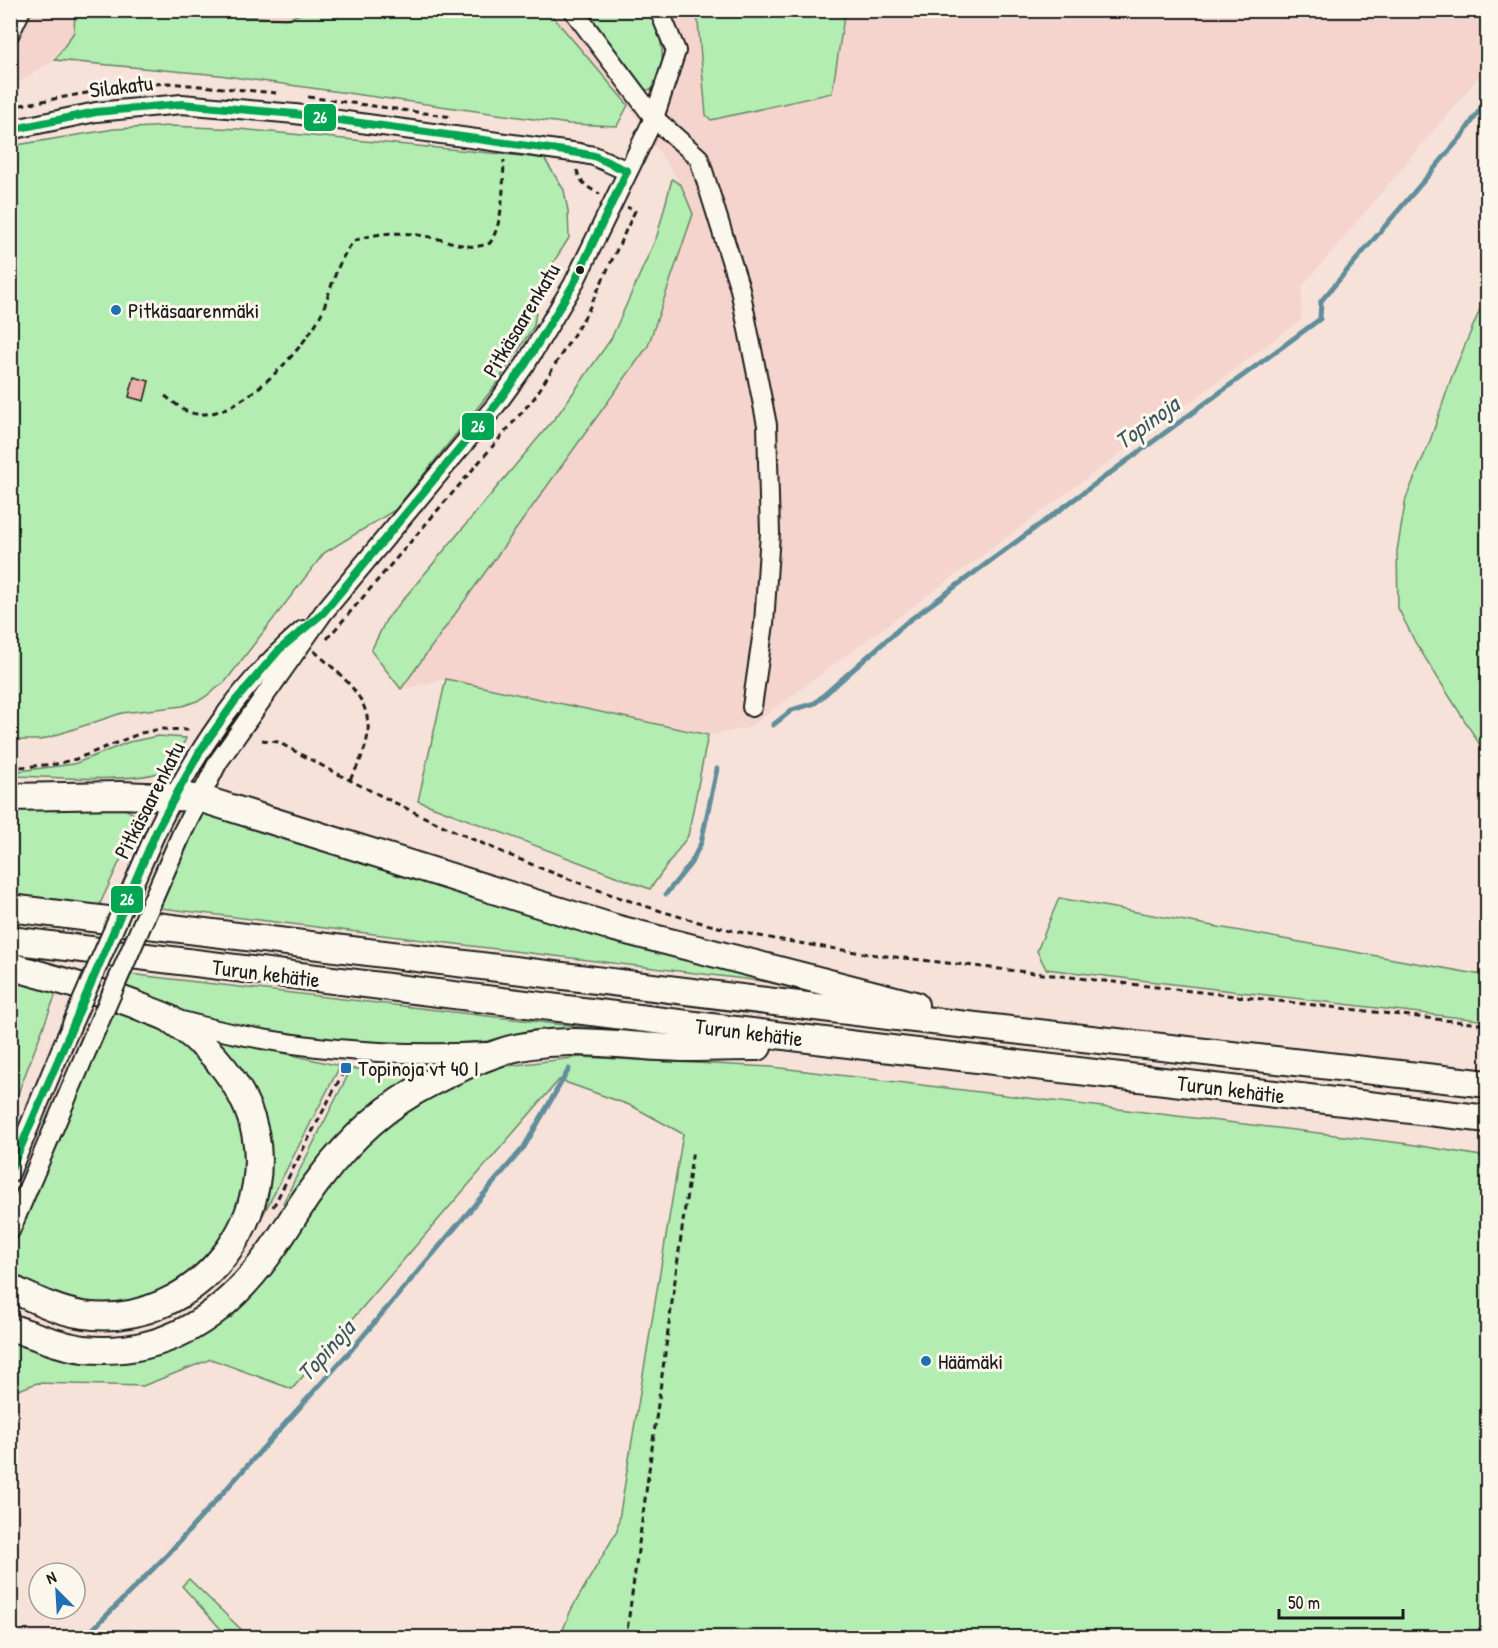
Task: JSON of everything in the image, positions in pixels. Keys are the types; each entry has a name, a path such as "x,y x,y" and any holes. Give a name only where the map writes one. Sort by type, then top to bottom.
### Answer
{"highway":[{"path":"10,797 120,795 186,797 615,928 1014,1030"},
{"name":"Turun kehätie","path":"10,908 931,1021 1488,1084"},
{"name":"Turun kehätie","path":"10,940 857,1046 1488,1119"},
{"path":"10,966 118,998 168,1018 207,1049 226,1068 248,1108 259,1159 252,1204 235,1243 206,1277 188,1292 168,1302 127,1314 95,1316 57,1308 10,1288"},
{"path":"10,1327 63,1345 101,1350 143,1345 189,1329 231,1300 268,1255 318,1181 376,1119 429,1084 503,1051 542,1045 585,1043 682,1048 857,1046"}],"street":[{"path":"10,33 21,10"},
{"path":"573,10 654,118 699,158 740,289 766,425 770,533 764,624 752,707"},
{"name":"Pitkäsaarenkatu","path":"10,1173 62,1047 157,830 218,762 322,613 496,405 525,365 573,285 654,118 676,51 659,10"},
{"name":"Silakatu","path":"10,130 96,112 182,104 295,114 579,153 594,156 627,171"},
{"name":"Pitkäsaarenkatu","path":"10,1232 182,833 186,797 200,751 235,701 280,649 322,613"},
{"path":"168,1018 253,1038 344,1048 426,1055 503,1051"},
{"path":"927,1053 931,1021"}],"path":[{"path":"10,107 119,87 168,83 278,94"},
{"path":"301,96 464,118"},
{"path":"165,396 186,411 198,415 209,413 237,401 273,377 300,345 321,314 339,263 354,241 388,232 440,239 471,247 489,243 495,235 503,190 505,142"},
{"path":"308,657 337,630 535,397 587,313 635,211 589,189 578,178 579,153"},
{"path":"314,651 345,678 364,703 368,719 366,739 361,761 349,781"},
{"path":"10,768 76,759 141,733 161,729 189,730"},
{"path":"262,740 278,742 399,806 577,881 694,921 776,940 869,954 1488,1025"},
{"path":"626,1638 693,1149"}],"shaded area":[{"path":"11,11 75,11 75,32 55,60 11,87"},
{"path":"235,11 310,11 287,19 238,16"},
{"path":"548,11 1487,11 1487,67 1302,287 1301,320 748,728 708,735 446,679 401,689 644,351 693,214 681,185 628,105"}],"green space":[{"path":"310,10 548,11 628,105 617,126 569,124 219,75 55,60 74,32 75,11 235,11 238,16 287,19"},
{"path":"587,11 647,11 657,29 662,48 661,68 655,89 646,90"},
{"path":"697,11 845,11 832,93 711,120 706,115"},
{"path":"170,126 239,129 544,158 564,190 568,211 569,238 540,283 534,326 495,386 395,510 324,553 225,682 202,699 183,706 122,713 41,740 11,740 11,146 114,129"},
{"path":"672,179 681,185 693,214 648,346 401,689 371,651 386,620 559,413 611,339 657,236"},
{"path":"1487,293 1487,756 1415,642 1398,608 1397,551 1406,498 1430,441 1452,376"},
{"path":"446,679 708,735 688,836 650,889 418,801"},
{"path":"158,736 186,738 177,757 170,765 150,775 112,778 11,776 11,772 74,764 129,742"},
{"path":"105,805 131,812 139,825 135,828 99,906 11,894 11,806"},
{"path":"204,809 616,942 801,986 160,908"},
{"path":"1059,898 1487,976 1487,1021 1046,969 1037,951"},
{"path":"129,974 633,1033 401,1046 285,1036 209,1022 122,993"},
{"path":"11,980 57,991 11,1112"},
{"path":"116,1006 177,1038 203,1058 215,1071 225,1085 244,1129 246,1173 233,1214 210,1251 176,1280 137,1298 93,1303 47,1291 26,1282 13,1269 11,1253 89,1062"},
{"path":"202,1034 340,1066 263,1215 259,1213 268,1168"},
{"path":"581,1057 772,1067 1409,1144 1487,1157 1487,1637 560,1637 571,1610 617,1531 683,1134 632,1106 559,1080 292,1389 211,1359 143,1386 37,1383 11,1393 11,1340 177,1346 232,1317 276,1265 339,1173 375,1136 401,1116 434,1095 491,1068"},
{"path":"448,1061 289,1209 283,1203 351,1069 374,1069"},
{"path":"189,1579 249,1637 228,1637 182,1586"}],"building":[{"path":"134,377 149,381 144,401 129,397"}],"waterway":[{"name":"Topinoja","path":"773,725 792,710 815,703 907,622 1320,319 1321,301 1462,136 1488,98"},
{"name":"Topinoja","path":"666,894 691,863 701,843 717,769"},
{"name":"Topinoja","path":"84,1638 168,1554 352,1349 524,1147 569,1069"}],"transit line":[{"name":"26","path":"10,130 96,112 182,104 295,114 579,153 594,156 627,171"},
{"name":"26","path":"10,1172 157,830 200,751 235,701 280,649 323,613 496,405 525,365 573,285 627,171"}],"place":[{"name":"Pitkäsaarenmäki","path":"116,310"},
{"name":"Topinoja vt 40 I","path":"346,1068"},
{"name":"Häämäki","path":"926,1361"}]}
